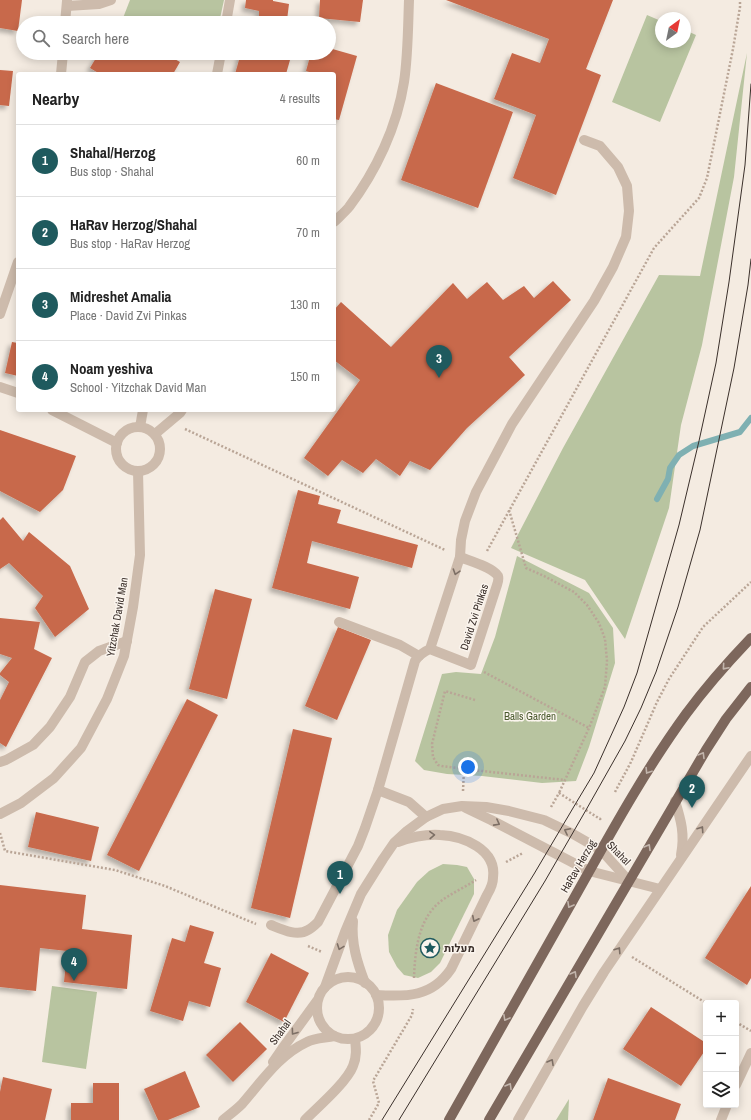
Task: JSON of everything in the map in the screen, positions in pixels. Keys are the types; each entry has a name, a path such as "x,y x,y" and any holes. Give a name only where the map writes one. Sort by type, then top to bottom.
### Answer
{"main road":[{"name":"HaRav Herzog","path":"449,1120 601,850 656,758 686,713 751,638"},
{"path":"489,1120 675,801 726,719 751,687"}],"street":[{"path":"66,16 67,3 99,4 111,0"},
{"path":"227,16 230,0"},
{"path":"336,220 348,208 369,176 384,148 396,117 404,82 409,0"},
{"path":"61,72 62,60"},
{"path":"217,72 220,60"},
{"path":"270,925 294,932 304,932 310,930 318,922 358,846 378,790 416,661 423,652 430,650 465,521 476,492 512,424 598,294 613,267 626,237 629,211 627,186 618,167 600,146 584,140"},
{"path":"0,314 16,268"},
{"path":"0,387 16,392"},
{"path":"56,412 117,443"},
{"path":"140,427 143,412"},
{"path":"155,434 181,412"},
{"path":"132,427 140,427 148,429 155,434 159,440 161,448 160,455 153,466 146,470 138,471 129,469 123,465 116,451 120,436 126,430 132,427"},
{"name":"Yitzchak David Man","path":"0,814 21,803 54,778 81,748 107,699 124,656 133,607 140,555 138,471"},
{"name":"David Zvi Pinkas","path":"430,650 471,665 499,580 497,575 486,567 456,555"},
{"path":"339,622 400,645 419,656"},
{"path":"0,762 33,744 50,728 70,696 85,662 99,651 127,640"},
{"path":"518,1120 582,1006 618,949 751,756"},
{"path":"378,790 409,802 426,816"},
{"path":"675,801 682,825 683,836 683,844 679,861"},
{"name":"Shahal","path":"462,802 491,820 589,871 629,881"},
{"name":"Shahal","path":"326,987 361,894 394,843 426,816 462,802 528,815 544,820 561,828 601,850 629,881"},
{"path":"376,996 394,996 413,990 428,990 444,979 451,969 491,886 493,878 491,862 480,848 472,842 440,835 427,835 415,836 394,843"},
{"path":"629,881 660,889"},
{"name":"Shahal","path":"354,911 354,951 365,983"},
{"path":"340,978 353,978 365,983 371,988 376,996 378,1004 376,1021 372,1028 366,1034 355,1039 342,1039 327,1032 320,1022 316,1009 320,993 332,981 340,978"},
{"name":"Shahal","path":"264,1077 282,1049 317,1001"},
{"name":"Shahal","path":"223,1120 241,1105 279,1061 292,1051 308,1042 334,1036"},
{"path":"305,1120 339,1086 353,1067 356,1056 355,1039"},
{"path":"739,1079 751,1053"},
{"path":"721,1120 726,1108"}],"path":[{"path":"487,551 654,248 699,198 707,178 733,49 740,0"},
{"path":"169,422 456,555"},
{"path":"509,510 526,568 574,592 587,605 599,623 605,639 607,661 605,687 589,728 559,793"},
{"path":"614,795 631,762 657,702 669,680 703,627 751,582"},
{"path":"471,665 589,728"},
{"path":"475,700 445,691 432,744 433,757 438,765 565,780"},
{"path":"462,802 464,769"},
{"path":"600,819 604,813"},
{"path":"0,832 5,851 115,870 165,886 259,926"},
{"path":"369,1120 379,1103 373,1081 412,1015 415,958 421,928 432,911 441,901 480,878"},
{"path":"303,944 324,953"},
{"path":"618,949 703,1001"},
{"path":"739,1024 751,1031"}],"green space":[{"path":"130,0 224,0 221,16 124,16"},
{"path":"647,15 655,18 655,48 691,48 660,122 612,102"},
{"path":"691,33 696,35 691,47"},
{"path":"747,53 734,177 702,345 681,425 669,508 625,639 585,580 511,548 563,448 659,275 700,276"},
{"name":"Balls Garden","path":"517,556 589,593 613,628 615,663 589,747 576,781 542,783 482,776 447,774 424,770 415,761 442,674 456,672 481,674 495,637"},
{"path":"443,864 467,867 474,879 474,894 440,963 431,972 418,978 404,975 397,967 389,952 388,935 397,910 417,882 429,871"},
{"path":"52,986 97,992 86,1069 42,1062"},
{"path":"569,1099 568,1120 556,1120"}],"building":[{"path":"0,0 22,0 20,16 16,16 16,31 0,28"},
{"path":"246,0 273,0 289,4 288,16 259,16 259,11 245,8"},
{"path":"320,0 363,0 360,22 336,20 336,16 319,16"},
{"path":"446,0 613,0 586,69 601,75 556,195 513,178 536,115 494,99 512,53 540,63 549,39"},
{"path":"336,50 357,56 339,120 336,119 336,72 306,71 309,60 336,60"},
{"path":"95,60 176,60 180,62 174,72 97,72 90,68"},
{"path":"239,60 290,60 287,72 236,72"},
{"path":"0,70 13,71 9,106 0,105"},
{"path":"436,83 513,112 478,208 401,180"},
{"path":"553,281 571,300 509,357 525,375 467,428 430,470 410,461 400,476 376,459 363,473 342,460 328,476 304,458 360,380 336,362 336,308 341,302 391,347 453,283 467,299 487,282 503,300 524,286 534,298"},
{"path":"12,342 16,343 16,376 5,373"},
{"path":"0,430 76,456 63,490 40,512 0,491"},
{"path":"298,490 320,496 318,504 341,510 337,523 418,545 412,568 312,541 307,563 359,577 350,609 272,588"},
{"path":"3,517 23,541 29,532 70,566 89,609 55,637 35,608 43,596 9,563 0,569 0,520"},
{"path":"215,589 252,599 227,699 189,689"},
{"path":"0,618 40,622 34,649 52,658 6,747 0,743 0,700 9,682 0,675 0,673 12,658 0,654"},
{"path":"338,627 371,640 337,720 305,706"},
{"path":"187,699 218,715 139,871 107,855"},
{"path":"293,729 332,738 290,918 251,908"},
{"path":"36,812 99,827 91,861 28,847"},
{"path":"0,885 86,895 82,929 132,935 127,989 64,982 67,951 40,948 36,991 0,987"},
{"path":"751,886 751,978 747,985 705,958"},
{"path":"190,925 214,932 204,963 221,968 210,1007 189,1001 183,1021 150,1011 172,938 185,942"},
{"path":"271,953 309,973 284,1022 246,1002"},
{"path":"651,1007 703,1041 703,1053 681,1086 623,1049"},
{"path":"240,1022 267,1049 233,1082 206,1055"},
{"path":"185,1071 200,1107 168,1120 158,1120 144,1089"},
{"path":"3,1077 52,1089 45,1120 0,1120 0,1092"},
{"path":"608,1078 681,1104 675,1120 593,1120"},
{"path":"93,1083 119,1083 119,1120 71,1120 71,1103 93,1103"}],"waterway":[{"path":"657,499 668,479 670,468 679,455 693,446 740,432 751,418"}],"tram line":[{"path":"382,1120 534,874 594,773 624,707 637,673 679,525 716,363 745,165 751,84"},
{"path":"399,1120 545,881 586,810 625,741 656,672 678,607 700,530 734,368 751,259"}],"place":[{"name":"Midreshet Amalia","path":"439,378"},
{"name":"HaRav Herzog/Shahal","path":"692,808"},
{"name":"Shahal/Herzog","path":"340,894"},
{"name":"מעלות","path":"430,948"},
{"name":"Noam yeshiva","path":"74,981"}]}
